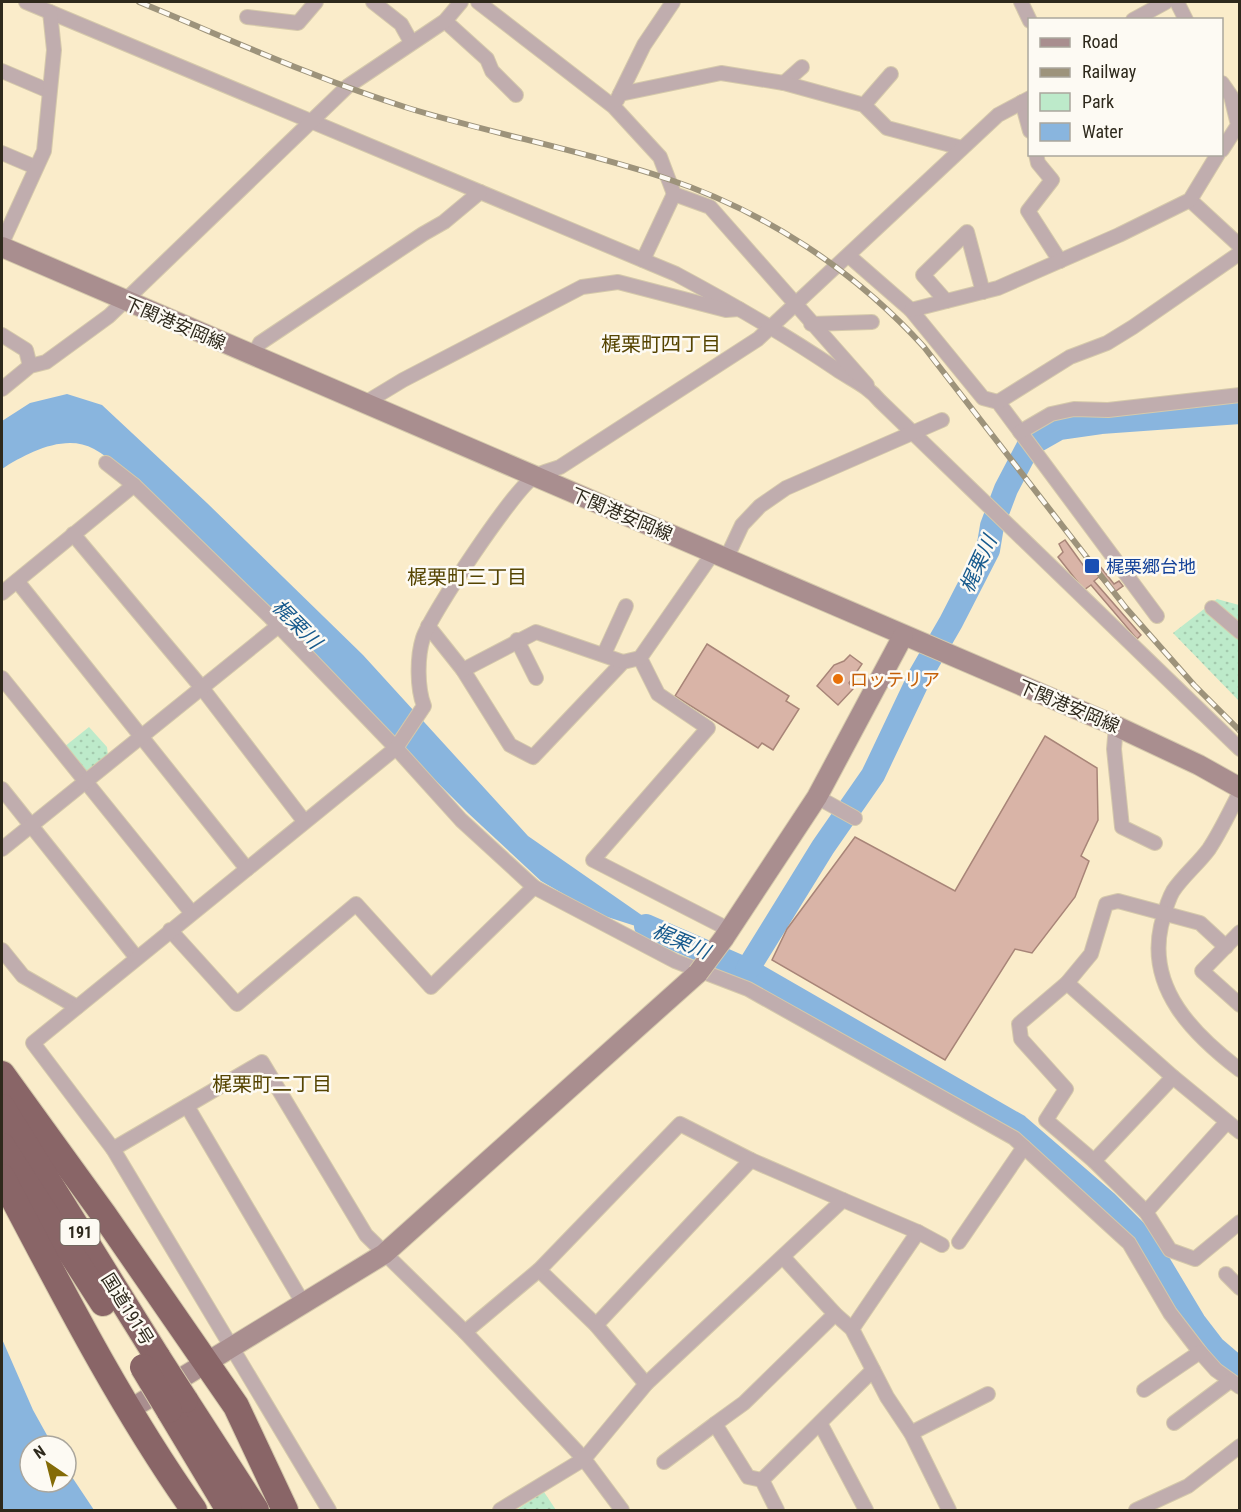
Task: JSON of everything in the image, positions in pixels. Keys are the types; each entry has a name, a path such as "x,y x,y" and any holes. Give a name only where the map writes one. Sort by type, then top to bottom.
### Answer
{"highway":[{"path":"2,1074 104,1215 236,1406 285,1510"},
{"name":"国道191号","path":"2,1107 177,1405 229,1510"},
{"name":"国道191号","path":"2,1146 151,1362"},
{"path":"2,1177 129,1410 194,1510"},
{"name":"国道191号","path":"177,1405 256,1510"}],"main road":[{"name":"下関港安岡線","path":"2,245 123,302 365,403 1116,726 1199,765 1239,790"},
{"path":"129,1410 384,1254 698,973 727,934 817,797 903,636"}],"street":[{"path":"26,2 676,274 773,326 854,381 869,388"},
{"path":"248,16 298,23 316,2"},
{"path":"373,2 401,24 411,42"},
{"path":"2,389 30,366 45,362 109,316 348,86 445,21 461,2"},
{"path":"478,2 614,107 660,157 674,194 643,260"},
{"path":"614,107 644,45 673,2"},
{"path":"1021,2 1028,19"},
{"path":"1137,18 1166,2"},
{"path":"1177,2 1185,18"},
{"path":"2,245 44,151 54,50 55,14"},
{"path":"445,21 487,59 492,71 516,95"},
{"path":"784,83 802,68"},
{"path":"2,71 49,91"},
{"path":"620,94 721,73 784,83 864,105 887,128 962,148"},
{"path":"864,105 891,74"},
{"path":"1223,147 1238,125 1235,92"},
{"path":"329,1510 112,1149 33,1043 191,912 396,748 424,706 421,697 420,654 428,626 512,498 534,477 570,461 732,356 773,326 998,115 1026,100 1028,121"},
{"path":"2,153 35,168"},
{"path":"1036,156 1038,163 1052,180 1029,211 1060,261"},
{"path":"911,310 998,288 1190,200 1217,156"},
{"path":"253,356 260,343 444,222 480,192"},
{"path":"674,194 710,207 869,388 1239,749"},
{"path":"1190,200 1239,246"},
{"path":"946,302 923,275 967,232 982,292"},
{"path":"998,402 1070,357 1107,343 1133,327 1239,253"},
{"path":"849,256 911,310 983,398 998,402 1157,616"},
{"path":"365,403 403,380 582,287 618,282 726,310 741,308"},
{"path":"811,324 872,322"},
{"path":"2,335 26,350 30,366"},
{"path":"1021,434 1051,414 1074,409 1119,409 1239,395"},
{"path":"428,626 464,670 510,745 533,757 623,662 640,658 742,525 760,506 786,488 942,420"},
{"path":"106,462 134,485 277,627 396,748 461,820 534,887 675,961 748,989 1003,1132 1024,1147 1130,1243 1170,1313 1200,1352 1235,1384 1173,1423"},
{"path":"2,593 134,485"},
{"path":"73,534 202,688 304,821"},
{"path":"17,581 247,869"},
{"path":"604,654 626,606"},
{"path":"1212,608 1239,632"},
{"path":"2,849 277,627"},
{"path":"464,670 518,640 536,633 623,662"},
{"path":"518,640 536,678"},
{"path":"640,658 658,694 708,728 593,860 727,934"},
{"path":"2,678 191,912"},
{"path":"1116,726 1114,749 1122,827 1155,843"},
{"path":"2,789 136,957"},
{"path":"1239,790 1210,848 1173,891 1158,938 1159,965 1168,993 1192,1030 1239,1070"},
{"path":"817,797 855,818"},
{"path":"170,930 237,1004 356,904 430,987 534,887"},
{"path":"1226,947 1200,923 1118,901 1106,904 1091,954 1067,983 1019,1024 1020,1038 1066,1089 1046,1120 1094,1161 1146,1212 1170,1250 1195,1259 1239,1222"},
{"path":"1239,933 1202,971 1239,1005"},
{"path":"2,950 23,976 77,1007"},
{"path":"1067,983 1239,1132"},
{"path":"112,1149 262,1062 366,1235 465,1332 584,1459 622,1510"},
{"path":"1094,1161 1173,1077"},
{"path":"187,1106 303,1303"},
{"path":"1146,1212 1227,1122"},
{"path":"465,1332 539,1270 680,1124 751,1160 918,1232 942,1245"},
{"path":"959,1242 1024,1147"},
{"path":"596,1325 751,1160"},
{"path":"500,1510 584,1459 646,1384 843,1200"},
{"path":"852,1329 918,1232"},
{"path":"783,1257 835,1314 852,1329 887,1397 911,1433 949,1510"},
{"path":"539,1270 596,1325 646,1384"},
{"path":"1226,1274 1239,1288"},
{"path":"664,1462 744,1403 835,1314"},
{"path":"1144,1390 1200,1352"},
{"path":"762,1480 873,1370"},
{"path":"911,1433 988,1394"},
{"path":"820,1423 866,1510"},
{"path":"716,1424 748,1477 762,1480"},
{"path":"1137,1510 1188,1486 1239,1446"},
{"path":"762,1480 777,1510"}],"green space":[{"path":"1217,599 1239,605 1239,701 1173,633"},
{"path":"89,727 107,747 108,756 83,773 59,751"},
{"path":"544,1492 556,1510 516,1510"}],"water":[{"path":"67,394 102,405 207,503 363,655 528,836 676,939 598,914 541,881 468,813 146,491 101,453 83,445 59,444 34,451 2,469 2,421 30,403"},
{"path":"2,1339 33,1410 46,1434 18,1434 18,1494 78,1494 78,1486 94,1510 2,1510"}],"building":[{"name":"梶栗郷台地","path":"1065,540 1088,572 1099,565 1114,584 1119,581 1123,586 1113,593 1099,577 1094,581 1141,635 1137,639 1091,585 1084,590 1058,557 1063,552 1059,544"},
{"path":"707,644 789,696 786,701 799,709 773,750 762,743 758,748 675,696"},
{"name":"ロッテリア","path":"850,655 862,664 849,683 853,689 838,705 817,686 834,665 844,661"},
{"path":"1045,736 1097,768 1098,820 1081,856 1089,861 1075,897 1032,953 1015,949 945,1060 772,960 787,929 855,837 955,891"}],"waterway":[{"name":"梶栗川","path":"747,970 823,847 873,775 921,674 988,550 992,526 1006,489 1029,445 1059,428 1101,422 1240,412"},
{"path":"646,926 747,970 1018,1126 1106,1202 1146,1242 1194,1322 1214,1348 1240,1370"}],"railway":[{"path":"139,2 374,97 665,178 738,208 806,246 868,293 924,347 1126,608 1194,685 1240,731"}],"place":[{"name":"梶栗郷台地","path":"1092,566"},
{"name":"ロッテリア","path":"838,679"}],"district":[{"name":"梶栗町四丁目","path":"661,344"},
{"name":"梶栗町三丁目","path":"467,577"},
{"name":"梶栗町二丁目","path":"272,1084"}]}
